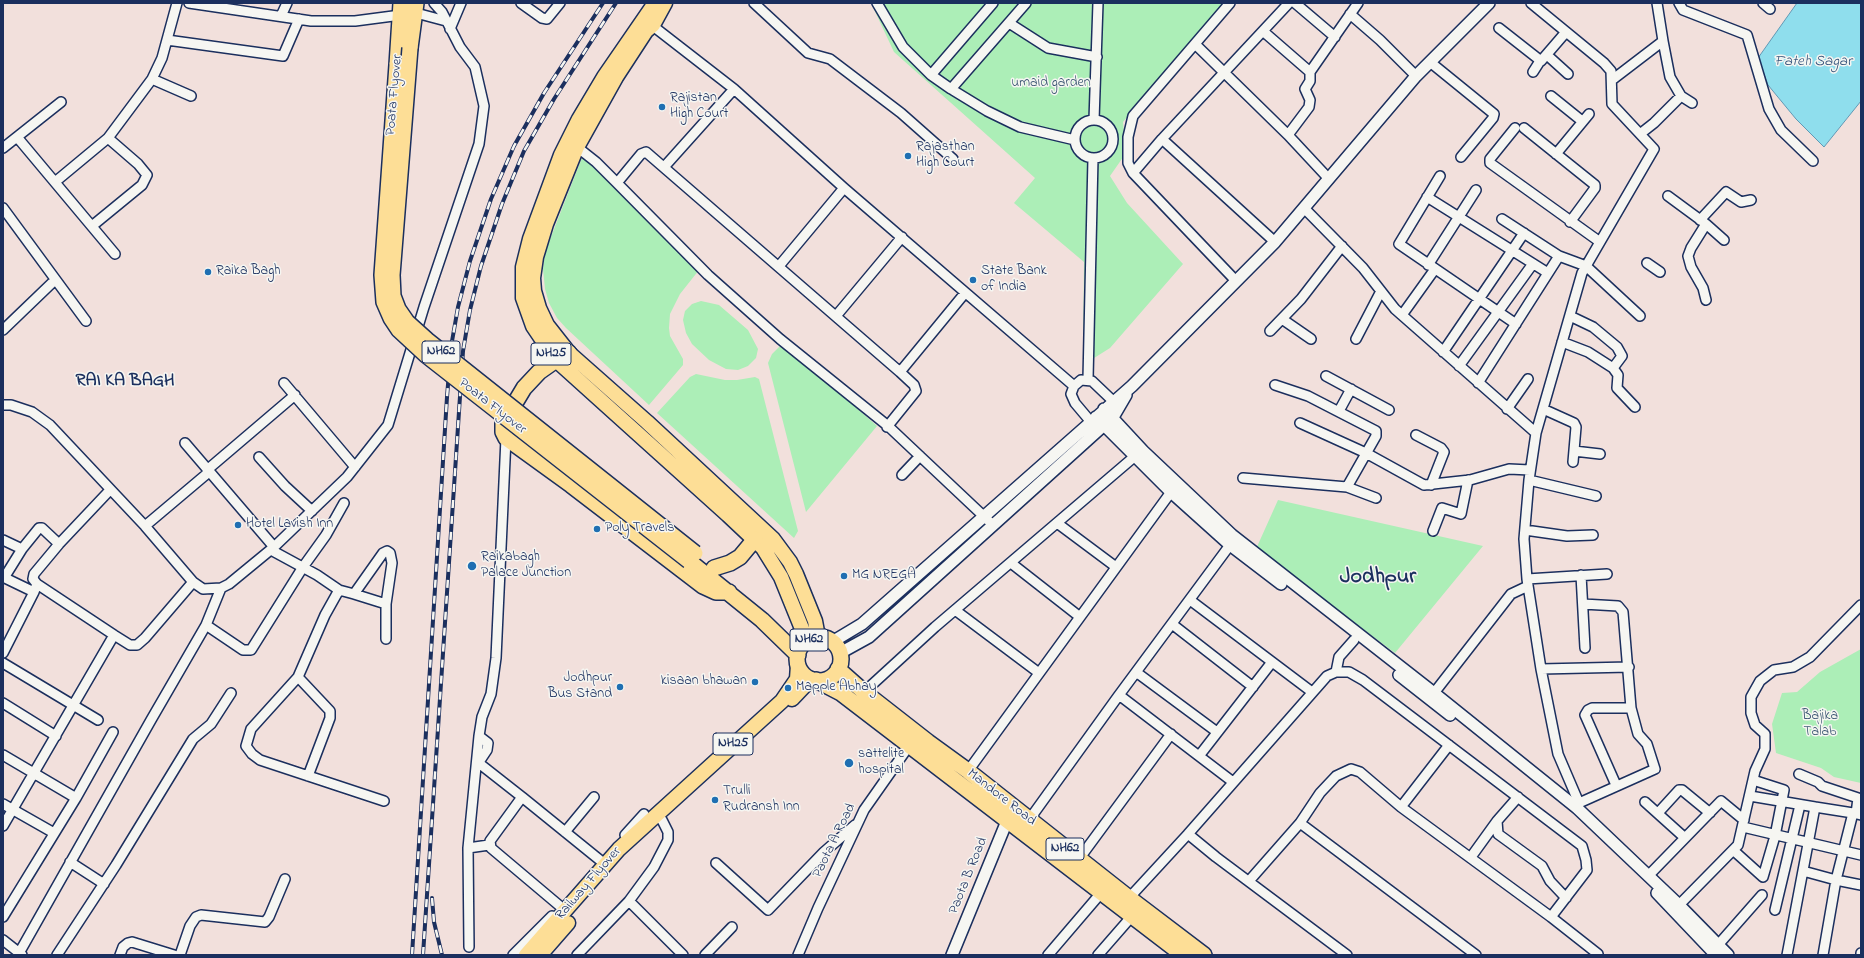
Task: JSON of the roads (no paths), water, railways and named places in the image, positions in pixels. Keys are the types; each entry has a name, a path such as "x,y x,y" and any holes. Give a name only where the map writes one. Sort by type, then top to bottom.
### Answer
{"highway":[{"name":"Poata Flyover","path":"408,8 400,35 397,65 382,275 384,302 391,318 399,330 426,355 692,557 714,568"},
{"name":"Poata Flyover","path":"408,8 410,48 392,275 394,296 398,309 407,322 427,340 692,557 729,592"},
{"path":"562,356 532,379 517,398 503,423 503,432 506,438 577,490 702,586 716,592 729,592"},
{"path":"714,568 730,563 740,557 755,539"},
{"name":"NH62","path":"714,568 814,648 838,669 829,678 814,680 805,676 814,648"},
{"name":"NH62","path":"729,592 762,620 814,648"},
{"name":"Mandore Road","path":"838,669 864,692 968,771 1011,815 1101,893 1183,955"},
{"name":"Mandore Road","path":"814,680 841,693 909,746 1011,815 1029,820 1128,898 1204,955"}],"main road":[{"name":"NH25","path":"562,356 551,330 539,308 534,291 533,278 536,257 546,224 577,147 616,77 646,31 655,3"},
{"name":"NH25","path":"654,817 782,701 797,679 814,648 814,621 799,580 790,562 773,539 648,433 562,356 544,344 533,326 523,298 523,267 530,239 562,154 579,119 604,77 665,3"},
{"name":"NH25","path":"648,433 755,539 767,553 781,577 814,648"},
{"name":"NH25","path":"654,817 814,680"},
{"name":"Railway Flyover","path":"526,955 654,817"},
{"name":"Railway Flyover","path":"540,955 623,852"}],"street":[{"path":"55,182 108,138 152,79 162,58 177,3"},
{"path":"194,3 248,7 281,16 326,22 355,21 408,8 448,25"},
{"path":"281,16 287,3"},
{"path":"3,940 20,955 70,862 206,625 221,588 272,548 312,511 356,467 388,425 424,308 479,144 484,106 475,67 460,47 434,3"},
{"path":"448,25 461,3"},
{"path":"521,3 542,18 547,19 560,3"},
{"path":"754,3 808,53 830,59 901,112 953,159"},
{"path":"877,3 903,47 931,75 950,89 987,111 1020,127 1076,140"},
{"path":"950,89 1026,3"},
{"path":"1094,120 1098,3"},
{"path":"1133,173 1162,139 1264,32 1289,3"},
{"path":"1295,3 1335,37"},
{"path":"1288,135 1309,107 1310,100 1305,90 1310,81 1310,72 1358,3"},
{"path":"814,648 862,624 1113,401 1132,386 1275,242 1416,76 1489,3"},
{"path":"1531,3 1604,63 1611,71 1612,104 1654,149 1582,273 1536,433 1530,470 1525,530 1528,582 1541,669 1558,754 1578,805"},
{"path":"1657,3 1670,77 1681,96 1692,103"},
{"path":"1678,3 1683,10 1747,35 1769,109 1781,130 1813,160"},
{"path":"931,75 990,4"},
{"path":"1229,4 1133,116 1128,137 1128,163 1133,173 1236,281"},
{"path":"1350,14 1380,40 1416,76"},
{"path":"167,40 283,56 299,19"},
{"path":"649,22 734,89 844,188 1074,386"},
{"path":"1009,23 1048,48 1097,57"},
{"path":"1499,28 1568,74"},
{"path":"1264,32 1310,72"},
{"path":"1533,72 1566,32"},
{"path":"1612,80 1663,41"},
{"path":"1195,44 1288,135 1329,179"},
{"path":"1430,62 1494,114 1493,118 1461,157"},
{"path":"152,79 191,96"},
{"path":"665,166 734,89"},
{"path":"1551,96 1582,121"},
{"path":"1640,134 1654,123 1681,96"},
{"path":"3,148 61,102"},
{"path":"1556,154 1589,114"},
{"path":"1094,120 1106,124 1113,134 1113,140 1109,152 1099,158 1093,158 1082,154 1076,140 1079,128 1083,124 1094,120"},
{"path":"1570,222 1596,187 1594,182 1519,128 1490,159 1490,163 1570,222 1600,242"},
{"path":"17,137 115,254"},
{"path":"92,226 142,185 147,175 138,164 108,138"},
{"path":"1162,139 1275,242"},
{"path":"577,147 596,162 708,275 780,339 796,350 888,427 993,525"},
{"path":"617,183 643,153 646,152 665,166 900,372 914,385 916,391 888,427"},
{"path":"1088,379 1093,158"},
{"path":"1440,176 1398,244 1516,324"},
{"path":"779,266 844,188"},
{"path":"1402,315 1432,267 1458,218 1476,190"},
{"path":"1706,300 1703,288 1691,268 1688,256 1691,248 1703,222 1724,193 1728,193 1741,202 1751,200"},
{"path":"1668,196 1724,240"},
{"path":"1427,197 1532,265 1548,273"},
{"path":"3,208 86,321"},
{"path":"1304,208 1342,246 1402,315 1536,433"},
{"path":"1502,219 1559,256 1586,266 1640,316"},
{"path":"1443,352 1524,233"},
{"path":"836,316 902,237"},
{"path":"1270,331 1301,299 1342,246"},
{"path":"1478,383 1559,256"},
{"path":"1647,263 1660,272"},
{"path":"1459,366 1499,313 1532,265"},
{"path":"3,330 55,280"},
{"path":"1356,339 1381,292"},
{"path":"900,372 965,293"},
{"path":"1570,316 1593,327 1617,347 1622,356 1613,368"},
{"path":"1282,319 1311,339"},
{"path":"1562,342 1588,352 1613,368 1618,375 1616,386 1618,390 1635,407"},
{"path":"1326,376 1389,410"},
{"path":"1113,401 1096,384 1088,379 1081,380 1074,386 1071,394 1075,403 1108,422 1142,451 1232,535 1578,805 1679,905 1717,950"},
{"path":"1507,409 1528,379"},
{"path":"284,383 356,467"},
{"path":"1275,385 1308,396 1376,431 1376,436 1346,487"},
{"path":"814,648 869,636 1108,422 1132,386"},
{"path":"1339,412 1351,389"},
{"path":"145,526 295,395"},
{"path":"3,405 11,405 41,417 145,526 193,582 202,589 221,588"},
{"path":"1543,410 1574,423 1576,427 1573,462"},
{"path":"1108,422 1134,457 1230,544 1499,753 1578,817 1717,950 1728,955"},
{"path":"1300,423 1366,453 1424,485 1468,480 1509,470 1530,470"},
{"path":"1416,435 1441,448 1444,452 1431,484"},
{"path":"469,947 468,848 479,736 482,717 491,694 496,658 506,438"},
{"path":"185,443 272,548 339,590 386,604"},
{"path":"1574,452 1600,454"},
{"path":"902,474 920,456"},
{"path":"259,457 285,486 312,511"},
{"path":"864,692 955,610 1134,457"},
{"path":"1243,478 1346,487 1376,498"},
{"path":"1433,531 1442,508 1460,514 1468,480"},
{"path":"1529,480 1596,496"},
{"path":"3,653 36,588 33,579 34,574 59,544 110,490"},
{"path":"968,771 1171,492"},
{"path":"206,625 243,650 251,650 303,567 326,535 344,503"},
{"path":"1057,523 1116,567"},
{"path":"59,544 42,528 39,528 22,549 4,578 36,588 130,644 137,645 145,638 193,582"},
{"path":"1525,530 1567,536 1593,535"},
{"path":"3,540 22,549"},
{"path":"1029,820 1230,544"},
{"path":"354,594 383,553 387,551 392,556 392,563 386,604 386,639"},
{"path":"1011,563 1080,617"},
{"path":"1434,693 1511,594 1528,582 1581,575 1607,574"},
{"path":"1581,575 1583,636 1585,648"},
{"path":"339,590 298,677 251,730 246,746 252,754 260,760 384,801"},
{"path":"1190,600 1312,692"},
{"path":"1578,805 1616,785 1655,769 1647,744 1638,734 1631,708 1624,612 1618,606 1583,604"},
{"path":"1679,905 1738,845 1753,780 1765,749 1765,734 1753,722 1751,713 1751,697 1760,681 1774,670 1793,667 1810,657 1861,605"},
{"path":"955,610 1039,673"},
{"path":"1172,624 1253,687"},
{"path":"3,826 75,705 114,635"},
{"path":"1336,672 1339,657 1354,640"},
{"path":"1199,756 1272,662"},
{"path":"3,663 98,720"},
{"path":"1541,669 1628,667"},
{"path":"1136,672 1217,732"},
{"path":"1128,898 1188,834 1327,676 1336,672 1348,672 1363,680 1582,846 1587,870 1551,917"},
{"path":"298,677 330,711 330,718 308,776"},
{"path":"57,955 104,884 193,739 211,724 231,693"},
{"path":"1119,695 1233,782"},
{"path":"3,703 56,736"},
{"path":"1616,785 1586,715 1588,710 1592,708 1631,708"},
{"path":"3,917 76,798 113,732"},
{"path":"1079,859 1171,734"},
{"path":"479,736 488,743 487,750 479,762 480,764 601,861"},
{"name":"Paota A Road","path":"798,955 818,908 864,810 909,746"},
{"path":"1401,807 1449,746"},
{"path":"3,755 76,798"},
{"path":"1249,882 1300,823 1320,793 1336,776 1351,769 1360,772 1401,807 1551,917 1598,955"},
{"path":"1799,774 1818,782 1822,786 1858,798 1857,814 1843,851 1836,880 1823,955"},
{"path":"1733,850 1763,877 1775,836 1784,790 1753,780"},
{"path":"1658,813 1679,790 1682,790 1710,813"},
{"path":"1750,796 1857,814"},
{"path":"489,845 490,841 522,797"},
{"path":"565,832 594,797"},
{"path":"1471,857 1497,821 1518,797"},
{"path":"1649,875 1721,801 1744,824 1775,836 1861,855"},
{"path":"1645,802 1685,838"},
{"path":"3,804 54,833"},
{"path":"1775,910 1800,805"},
{"path":"1787,955 1815,807"},
{"name":"Paota B Road","path":"954,954 1011,815"},
{"path":"513,955 560,907 601,861 654,817 668,832 668,840 654,867 629,901 577,955"},
{"path":"716,863 768,910 824,852 859,821"},
{"path":"1497,821 1498,834 1542,866 1550,881 1566,898"},
{"path":"1300,823 1476,955"},
{"path":"1188,834 1249,882 1347,955"},
{"path":"468,848 489,845"},
{"path":"489,845 490,848 560,907"},
{"path":"70,862 104,884"},
{"path":"1803,871 1861,886"},
{"path":"180,955 190,926 196,917 201,915 265,922 269,917 284,879"},
{"path":"1048,955 1101,893"},
{"path":"1717,950 1762,895"},
{"path":"629,901 683,955"},
{"path":"1098,955 1132,916"},
{"path":"705,955 732,927"},
{"path":"120,955 123,947 128,942 132,942 174,955"}],"water":[{"name":"Fateh Sagar","path":"1797,3 1861,3 1861,101 1824,147 1796,119 1768,85 1758,58"}],"railway":[{"path":"412,955 447,397 451,347 458,307 470,261 491,199 514,146 544,93 603,3"},
{"path":"423,955 463,351 470,310 481,266 502,204 524,151 554,99 616,3"},
{"path":"432,898 434,922 442,955"}],"place":[{"name":"Rajistan High Court","path":"662,107"},
{"name":"Rajasthan High Court","path":"908,156"},
{"name":"Raika Bagh","path":"208,272"},
{"name":"State Bank of India","path":"973,280"},
{"name":"Hotel Lavish Inn","path":"238,525"},
{"name":"Poly Travels","path":"597,529"},
{"name":"Raikabagh Palace Junction","path":"472,566"},
{"name":"MG NREGA","path":"844,576"},
{"name":"kisaan bhawan","path":"755,682"},
{"name":"Jodhpur Bus Stand","path":"620,687"},
{"name":"Mapple Abhay","path":"788,688"},
{"name":"sattelite hospital","path":"849,763"},
{"name":"Trulli Rudransh Inn","path":"715,800"}],"district":[{"name":"RAI KA BAGH","path":"125,382"},
{"name":"Jodhpur","path":"1378,578"}],"park label":[{"name":"umaid garden","path":"1051,84"},
{"name":"Bajika Talab","path":"1820,726"}]}
